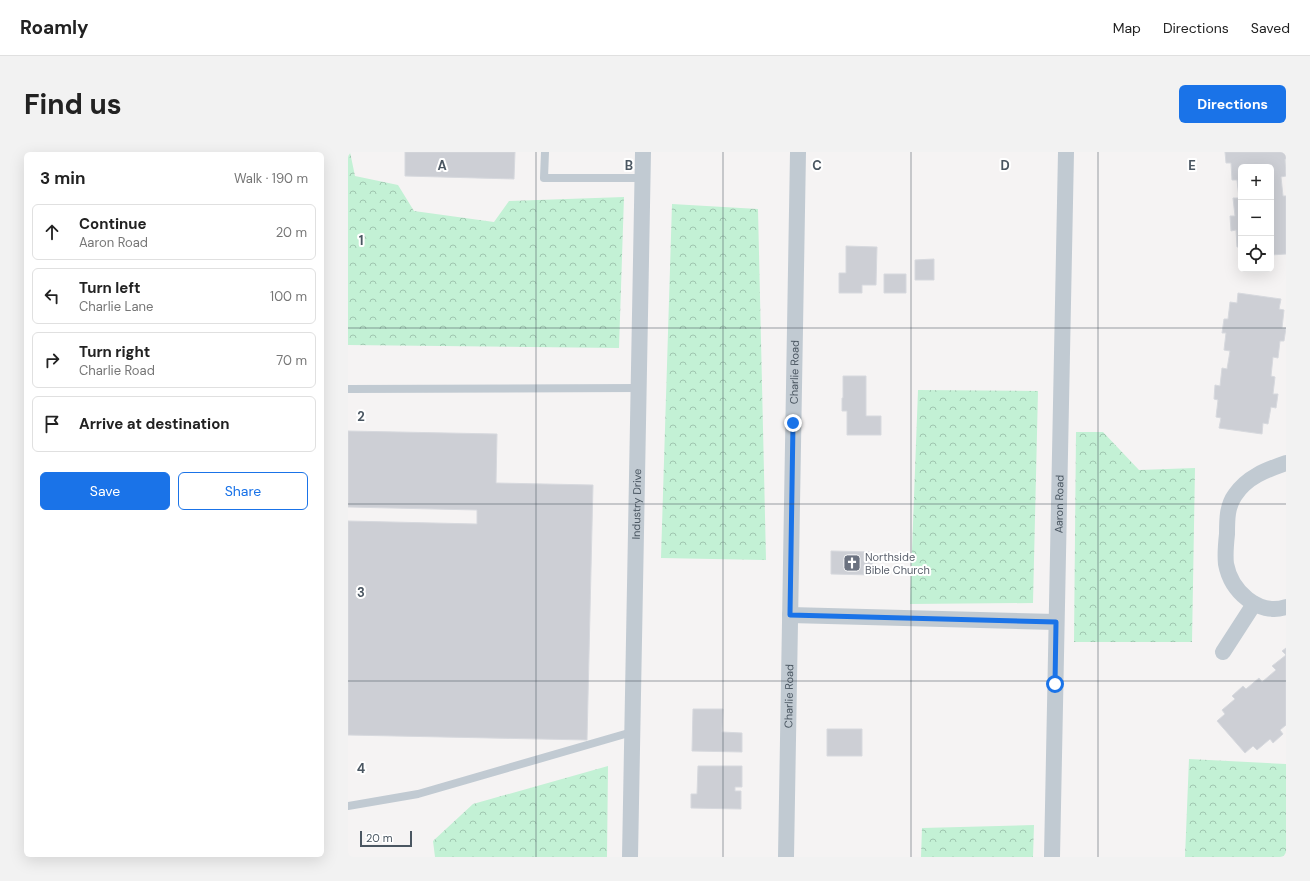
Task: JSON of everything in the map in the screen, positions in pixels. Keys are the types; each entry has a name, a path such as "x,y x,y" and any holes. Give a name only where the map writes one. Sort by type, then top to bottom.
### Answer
{"street":[{"name":"Industry Drive","path":"630,857 643,152"},
{"name":"Charlie Road","path":"786,857 798,152"},
{"name":"Aaron Road","path":"1052,857 1066,152"},
{"path":"1286,463 1265,470 1247,481 1234,496 1227,514 1226,564 1230,578 1238,591 1254,604 1267,609 1280,609 1286,607"},
{"path":"1223,652 1254,604"},
{"path":"790,615 1056,622"}],"lane":[{"path":"545,152 544,178 642,178"},
{"path":"348,389 639,388"},
{"path":"348,806 418,794 632,732"}],"green space":[{"path":"348,152 350,152 355,176 398,185 414,211 494,222 509,201 624,197 619,348 348,345"},
{"path":"672,204 758,209 766,560 661,558"},
{"path":"918,390 1038,391 1033,603 910,604"},
{"path":"1076,432 1103,432 1139,470 1195,468 1192,642 1074,642"},
{"path":"1189,759 1286,764 1286,857 1185,857"},
{"path":"608,766 607,857 435,857 433,841 473,804"},
{"path":"1034,825 1033,857 921,857 922,828"}],"building":[{"path":"405,152 515,152 514,179 405,176"},
{"path":"1225,152 1286,152 1286,176 1281,177 1283,196 1286,196 1286,254 1274,255 1274,164 1238,164 1238,189 1237,180 1232,180 1231,163 1226,163"},
{"path":"1233,198 1238,198 1238,247 1236,230 1231,231 1230,216 1235,216"},
{"path":"846,246 877,247 876,285 862,285 862,293 839,293 839,273 846,273"},
{"path":"934,259 934,280 915,280 915,260"},
{"path":"884,274 906,274 906,293 884,293"},
{"path":"1238,293 1281,299 1279,309 1284,310 1282,328 1286,328 1284,341 1280,341 1278,358 1273,357 1271,376 1275,377 1273,394 1278,394 1276,408 1271,407 1268,424 1263,423 1262,434 1219,428 1221,418 1216,417 1218,400 1214,399 1215,385 1220,386 1222,368 1227,369 1230,351 1224,350 1226,333 1222,333 1224,319 1228,319 1230,302 1237,303"},
{"path":"843,376 866,376 866,416 881,416 881,435 847,435 847,411 842,411"},
{"path":"348,431 497,434 496,483 593,485 587,740 348,735 348,521 477,524 477,510 348,507"},
{"name":"Northside Bible Church","path":"831,551 873,552 872,575 831,574"},
{"path":"1286,648 1286,655 1282,651"},
{"path":"1286,655 1286,725 1280,730 1283,734 1273,743 1270,739 1257,750 1253,746 1245,753 1217,721 1225,714 1222,710 1235,699 1232,696 1243,686 1246,689 1259,678 1262,682 1276,670 1272,666"},
{"path":"693,709 723,709 722,732 742,733 742,752 692,751"},
{"path":"827,729 862,729 862,756 827,756"},
{"path":"698,766 742,766 742,787 735,787 735,791 741,791 741,809 691,808 691,794 697,794"}],"place":[{"name":"Northside Bible Church","path":"852,563"}],"route":[{"path":"793,423 790,615 1056,622 1055,684"}]}
